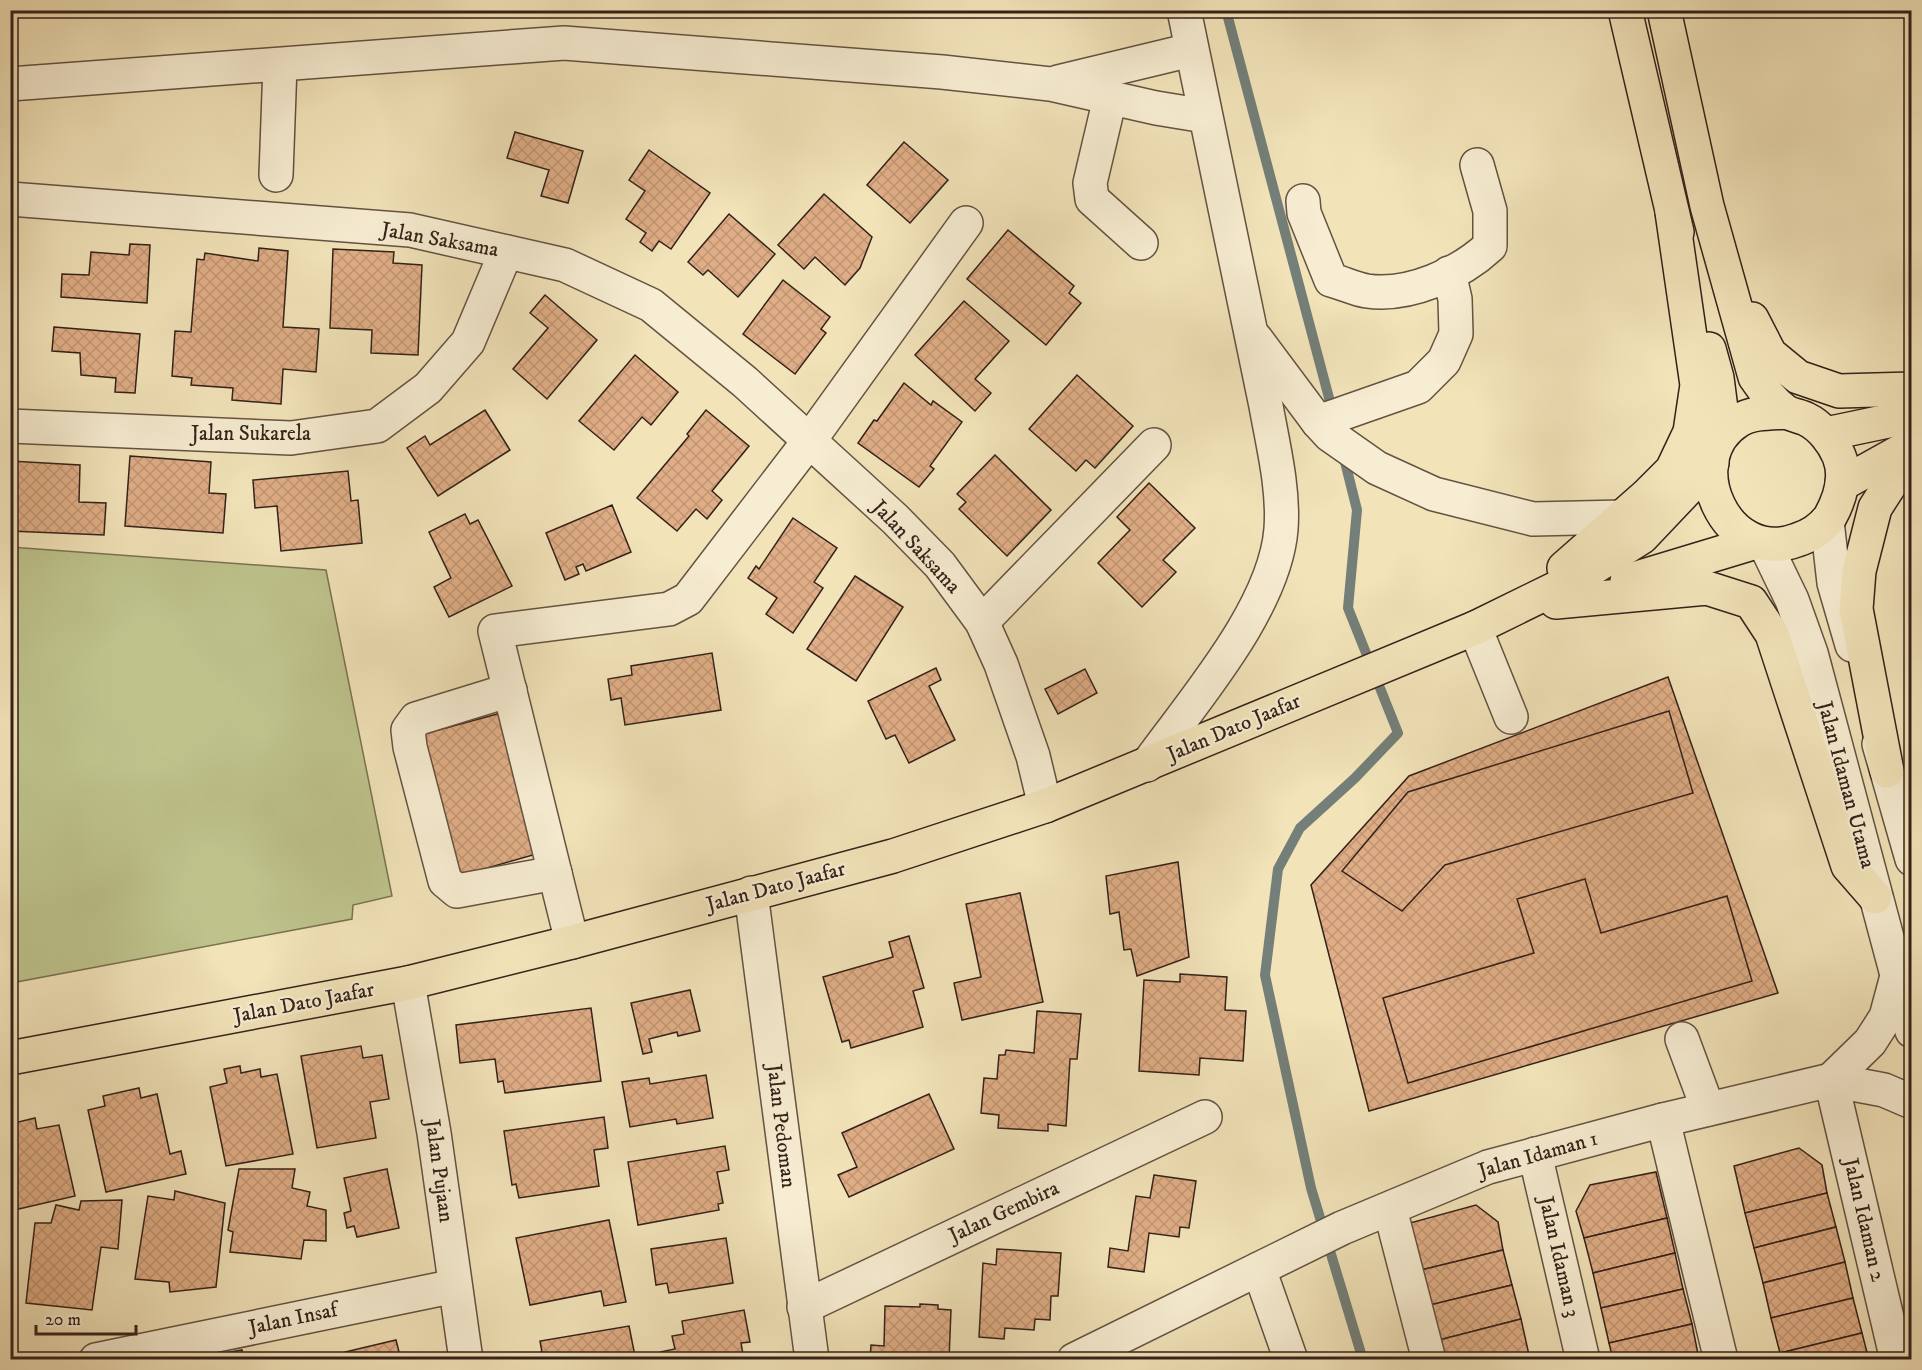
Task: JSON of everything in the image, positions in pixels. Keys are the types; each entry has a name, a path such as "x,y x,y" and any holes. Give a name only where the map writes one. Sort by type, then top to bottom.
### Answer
{"main road":[{"path":"1625,10 1672,212 1717,378 1724,432 1712,463 1712,496 1729,524 1760,543 1788,543 1810,536 1827,521 1837,504 1842,484 1839,458 1826,434 1808,420 1787,412 1768,396 1755,377 1707,206 1664,10"},
{"path":"1707,206 1741,299 1770,354 1798,377 1839,391 1911,389"},
{"path":"1547,599 1574,558 1623,517 1672,470 1690,432 1697,385 1672,212"},
{"path":"1724,432 1739,420 1758,414 1787,412"},
{"path":"1826,434 1911,416"},
{"path":"1842,484 1911,445"},
{"name":"Jalan Dato Jaafar","path":"1547,599 1642,537 1712,463"},
{"path":"1887,771 1856,609 1859,571 1875,508 1893,480 1911,465"},
{"name":"Jalan Dato Jaafar","path":"10,1058 408,983 572,942 893,856 1045,806 1509,612 1547,599 1692,563 1760,543"},
{"path":"1547,599 1707,588 1751,602 1772,634 1848,866 1875,897"}],"street":[{"path":"1147,765 1232,647 1264,590 1277,558 1282,527 1276,465 1251,332 1204,116 1184,10"},
{"path":"10,84 564,43 942,72 1050,84 1204,116"},
{"path":"1050,84 1191,50"},
{"path":"276,175 280,65"},
{"path":"1110,98 1090,183 1092,199 1141,243"},
{"path":"1303,201 1304,213 1331,280 1367,291 1407,290 1449,273 1477,258 1490,246 1490,211 1478,165"},
{"name":"Jalan Saksama","path":"10,199 410,230 565,266 651,305 745,382 895,519 940,565 982,622 1018,708 1045,806"},
{"path":"572,942 495,632 669,609 688,599 809,441 966,223"},
{"name":"Jalan Sukarela","path":"10,426 291,438 377,426 428,388 468,342 506,252"},
{"path":"1330,422 1418,387 1444,361 1456,334 1455,299 1449,273"},
{"path":"1251,332 1330,422 1377,468 1434,494 1533,519 1623,517"},
{"path":"982,622 1154,445"},
{"name":"Jalan Idaman Utama","path":"1827,521 1834,583 1911,859"},
{"name":"Jalan Idaman Utama","path":"1760,543 1792,600 1811,653 1911,1031"},
{"path":"1475,628 1511,717"},
{"path":"510,690 416,719 408,730 410,747 445,881 450,888 457,891 555,873"},
{"name":"Jalan Pedoman","path":"751,893 812,1359"},
{"path":"1831,1080 1870,1042 1886,1017 1897,976"},
{"name":"Jalan Pujaan","path":"408,983 434,1133 466,1359"},
{"path":"1682,1039 1708,1109"},
{"name":"Jalan Idaman 1","path":"1074,1359 1342,1228 1488,1167 1663,1120 1831,1080 1884,1090 1911,1102"},
{"name":"Jalan Idaman 2","path":"1831,1080 1897,1359"},
{"name":"Jalan Gembira","path":"804,1307 1205,1117"},
{"path":"1663,1120 1721,1359"},
{"name":"Jalan Idaman 3","path":"1535,1154 1583,1359"},
{"path":"1390,1209 1429,1359"},
{"path":"1259,1269 1291,1359"},
{"name":"Jalan Insaf","path":"96,1359 455,1286"}],"green space":[{"path":"10,547 326,570 392,896 353,905 352,919 11,983"}],"building":[{"path":"971,10 1021,10 1020,16"},
{"path":"515,132 583,151 568,203 541,196 549,170 507,158"},
{"path":"904,142 948,180 910,223 867,185"},
{"path":"649,150 710,193 671,249 659,241 652,251 640,242 646,233 626,219 645,191 629,180"},
{"path":"824,194 872,237 860,268 845,285 815,257 804,269 778,245"},
{"path":"729,214 775,254 738,297 708,270 703,275 688,262"},
{"path":"1008,230 1074,286 1069,293 1081,303 1046,345 967,279"},
{"path":"130,244 150,245 147,303 61,297 62,274 89,275 91,252 129,255"},
{"path":"259,248 288,251 283,327 319,329 316,372 283,369 281,404 232,400 233,388 191,385 192,378 172,376 175,331 191,332 197,259 204,260 205,253 258,261"},
{"path":"333,249 394,252 393,263 422,265 418,355 371,353 372,330 330,328"},
{"path":"783,280 830,317 821,329 826,333 795,374 743,334"},
{"path":"545,295 597,340 547,399 513,369 548,328 530,313"},
{"path":"964,301 1009,341 975,379 991,393 975,411 915,355"},
{"path":"54,327 140,334 135,393 115,392 116,378 81,375 80,353 52,351"},
{"path":"635,355 678,392 651,425 642,417 614,450 579,421"},
{"path":"1077,375 1133,426 1095,468 1086,460 1076,471 1029,429"},
{"path":"904,383 931,405 933,401 962,422 930,466 934,469 919,487 858,443"},
{"path":"485,410 510,450 438,496 407,448 425,436 430,445"},
{"path":"706,410 749,446 712,491 722,500 707,519 696,509 677,531 637,498 689,436 687,434"},
{"path":"995,455 1051,510 1007,556 959,509 966,502 957,494"},
{"path":"130,456 211,462 209,493 226,494 223,533 125,526"},
{"path":"10,461 80,465 79,502 106,503 104,535 10,531"},
{"path":"348,471 351,501 358,500 362,543 281,551 277,506 255,508 253,480"},
{"path":"1149,483 1195,528 1163,560 1176,572 1142,607 1098,563 1130,530 1117,517"},
{"path":"612,505 631,552 586,571 583,564 576,567 579,574 565,580 546,533"},
{"path":"465,514 470,524 478,520 512,586 449,617 434,587 451,578 429,532"},
{"path":"793,518 837,548 814,582 823,588 793,633 766,614 777,598 748,578 756,566 759,569"},
{"path":"855,576 903,607 856,681 807,649"},
{"path":"712,653 721,710 625,725 621,698 611,700 608,679 632,675 631,666"},
{"path":"936,668 941,680 929,686 955,740 909,763 895,735 886,739 868,701"},
{"path":"1085,669 1097,693 1058,714 1045,689"},
{"path":"1668,677 1778,993 1369,1111 1311,885 1409,776"},
{"path":"1669,711 1693,793 1445,865 1402,911 1342,871 1408,792"},
{"path":"501,713 540,853 459,876 420,735"},
{"path":"1178,862 1189,957 1137,976 1131,949 1124,950 1119,912 1110,914 1106,876"},
{"path":"1585,879 1601,933 1727,896 1752,981 1408,1083 1383,998 1534,953 1517,899"},
{"path":"1020,893 1043,1002 962,1020 954,983 981,977 966,904"},
{"path":"909,936 924,988 913,991 923,1027 851,1048 849,1040 842,1042 823,977 893,957 889,942"},
{"path":"1180,974 1227,977 1225,1010 1246,1011 1243,1061 1200,1058 1199,1075 1139,1071 1144,980 1180,982"},
{"path":"690,990 700,1031 678,1036 677,1032 649,1039 652,1052 643,1054 631,1003"},
{"path":"591,1008 601,1081 505,1093 503,1081 498,1082 495,1059 460,1063 456,1025"},
{"path":"1037,1011 1081,1014 1077,1059 1070,1059 1066,1126 1048,1124 1048,1131 998,1128 999,1115 981,1113 984,1078 997,1079 999,1055 1005,1055 1006,1050 1034,1053"},
{"path":"361,1046 363,1058 382,1055 389,1099 370,1102 376,1138 317,1148 301,1056"},
{"path":"240,1066 241,1073 260,1069 261,1077 277,1074 293,1154 226,1166 210,1087 227,1083 224,1069"},
{"path":"706,1075 713,1118 677,1124 676,1119 630,1127 622,1082 649,1078 650,1084"},
{"path":"139,1088 141,1098 157,1094 170,1154 181,1151 186,1174 106,1192 88,1110 105,1106 103,1096"},
{"path":"929,1094 954,1149 849,1197 838,1175 857,1167 842,1133"},
{"path":"604,1117 608,1148 594,1150 599,1186 519,1198 516,1184 512,1185 504,1131"},
{"path":"35,1118 37,1129 59,1125 75,1196 10,1211 10,1124"},
{"path":"725,1146 729,1170 717,1172 723,1203 718,1204 719,1210 638,1225 628,1162"},
{"path":"1799,1148 1822,1165 1827,1193 1745,1213 1734,1166"},
{"path":"239,1169 295,1169 292,1188 310,1192 307,1206 326,1210 326,1241 304,1240 301,1259 230,1252 233,1232 228,1230"},
{"path":"387,1169 399,1228 357,1237 354,1226 347,1228 344,1213 351,1211 344,1178"},
{"path":"1656,1172 1667,1218 1584,1238 1576,1211 1590,1185"},
{"path":"1154,1175 1196,1181 1189,1228 1180,1227 1179,1237 1149,1233 1144,1272 1108,1267 1110,1248 1128,1251 1136,1196 1150,1198"},
{"path":"175,1191 225,1203 216,1287 170,1292 169,1282 135,1279 148,1196 174,1200"},
{"path":"1827,1193 1836,1227 1754,1248 1745,1213"},
{"path":"122,1200 118,1249 101,1247 92,1310 26,1303 35,1223 51,1223 56,1205 79,1210 81,1201"},
{"path":"1476,1205 1498,1222 1503,1250 1421,1270 1410,1223"},
{"path":"1667,1218 1675,1253 1593,1273 1584,1238"},
{"path":"609,1220 626,1302 604,1306 601,1291 530,1305 516,1238"},
{"path":"1836,1227 1845,1262 1763,1283 1754,1248"},
{"path":"726,1238 733,1283 669,1293 667,1283 656,1285 651,1249"},
{"path":"10,1246 14,1247 10,1278"},
{"path":"997,1249 1061,1253 1058,1296 1051,1296 1050,1320 1035,1319 1034,1330 1005,1328 1004,1339 979,1337 983,1263 996,1265"},
{"path":"1503,1250 1512,1285 1430,1305 1421,1270"},
{"path":"1675,1253 1683,1289 1601,1308 1593,1273"},
{"path":"1845,1262 1853,1298 1771,1318 1763,1283"},
{"path":"1512,1285 1521,1319 1439,1340 1430,1305"},
{"path":"1683,1289 1692,1324 1609,1343 1601,1308"},
{"path":"1853,1298 1862,1333 1780,1353 1771,1318"},
{"path":"920,1304 938,1305 938,1309 951,1310 949,1360 870,1360 871,1345 884,1346 885,1306 920,1307"},
{"path":"744,1310 750,1342 741,1343 744,1360 662,1360 660,1352 675,1349 672,1336 684,1334 682,1321"},
{"path":"1521,1319 1529,1355 1509,1360 1443,1360 1439,1340"},
{"path":"1692,1324 1699,1359 1613,1360 1609,1343"},
{"path":"629,1326 635,1356 624,1360 532,1360 531,1354 542,1352 540,1341"},
{"path":"1862,1333 1869,1360 1781,1360 1780,1353"},
{"path":"396,1340 401,1360 340,1360 347,1358 345,1352"},
{"path":"242,1350 243,1360 209,1360 208,1356"},
{"path":"1529,1355 1531,1360 1509,1360"}],"waterway":[{"path":"1226,10 1333,413"},
{"path":"1343,454 1357,510 1348,608 1398,733 1355,778 1300,828 1278,869 1265,975 1311,1188 1363,1360"}]}
